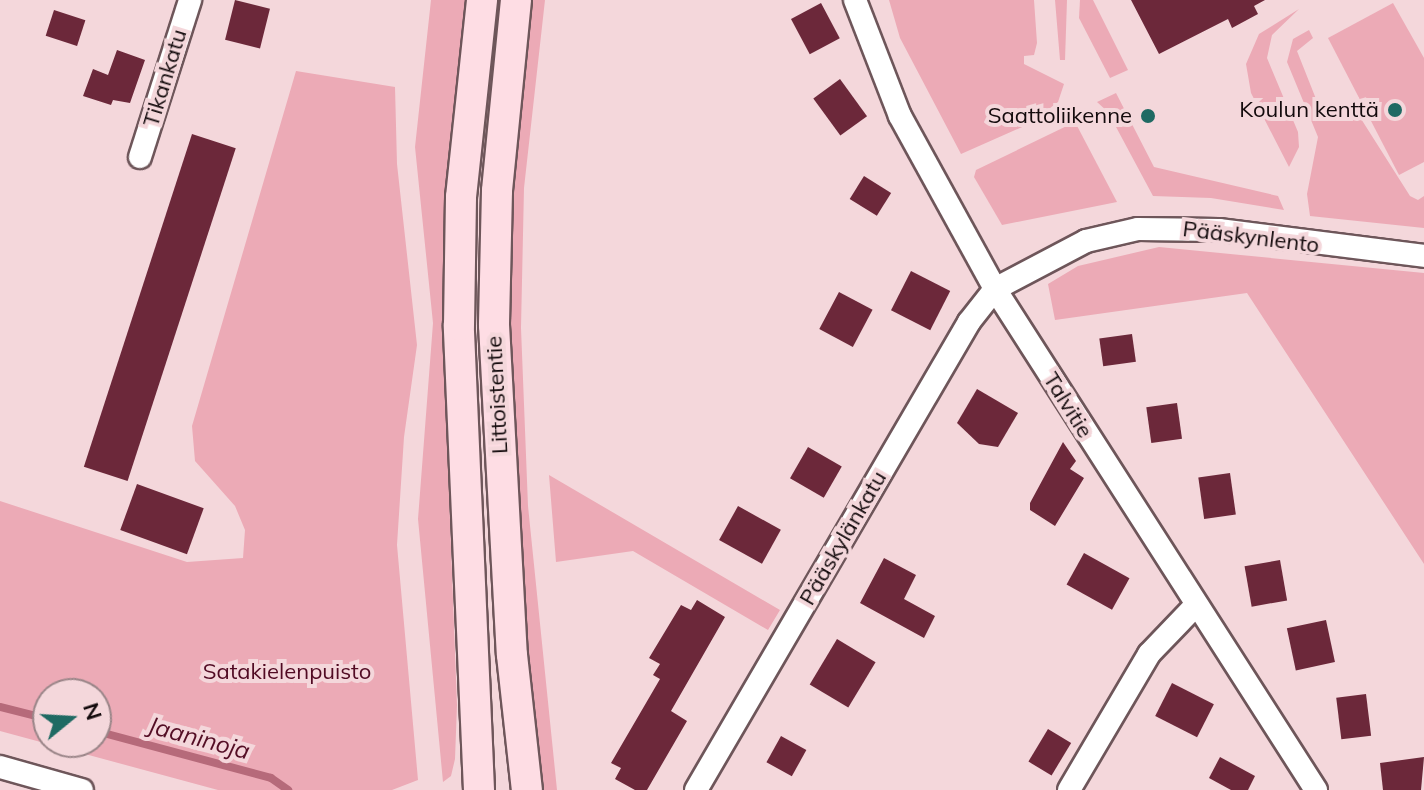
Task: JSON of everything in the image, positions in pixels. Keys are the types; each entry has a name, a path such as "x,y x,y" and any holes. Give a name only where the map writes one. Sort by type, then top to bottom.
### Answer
{"main road":[{"name":"Littoistentie","path":"479,790 459,325 461,197 482,0"},
{"name":"Littoistentie","path":"516,0 501,131 494,325 512,655 527,790"}],"street":[{"name":"Tikankatu","path":"140,157 190,0"},
{"name":"Talvitie","path":"855,0 900,116 995,289 1195,606 1316,790"},
{"name":"Pääskynlento","path":"995,289 1057,253 1138,229 1219,230 1424,256"},
{"name":"Pääskylänkatu","path":"696,790 969,322 995,289"},
{"path":"1069,790 1149,654 1195,606"},
{"path":"0,767 82,790"}],"green space":[{"path":"431,0 468,0 447,187 448,467 457,705 455,759 451,776 443,782 418,519 433,323 415,147"},
{"path":"531,0 545,0 524,188 521,328 528,506 557,790 540,790 534,750 508,327 509,184"},
{"path":"889,0 1034,0 1037,43 1034,55 1024,56 1024,64 1064,84 1058,102 1029,124 961,154 900,38"},
{"path":"1055,0 1067,0 1065,60 1060,60"},
{"path":"1080,0 1093,0 1128,70 1110,78 1079,18"},
{"name":"Koulun kenttä","path":"1393,3 1424,58 1424,162 1399,175 1328,38"},
{"path":"1299,9 1272,35 1267,58 1298,132 1299,147 1289,167 1251,93 1246,64 1259,34"},
{"path":"1309,30 1313,38 1297,51 1318,104 1351,103 1410,196 1418,200 1424,196 1424,228 1310,216 1307,194 1318,137 1287,62 1293,39"},
{"name":"Satakielenpuisto","path":"296,71 395,87 397,164 417,345 404,437 397,545 418,780 392,790 218,790 100,758 112,758 112,678 32,678 32,740 0,731 0,501 187,562 243,558 245,530 235,506 195,461 192,426"},
{"path":"1116,93 1154,167 1278,196 1284,210 1211,198 1153,196 1108,112 1097,102"},
{"path":"1075,122 1117,202 1002,225 974,177 976,170"},
{"path":"1159,247 1424,273 1424,564 1247,293 1055,320 1048,284 1078,266"},
{"path":"549,475 780,610 768,630 633,551 556,562"}],"building":[{"path":"235,0 270,9 260,48 225,40"},
{"path":"1131,0 1265,0 1254,6 1258,14 1232,28 1228,19 1159,54"},
{"path":"821,3 840,38 810,54 791,19"},
{"path":"54,10 85,20 77,46 46,36"},
{"path":"117,50 145,60 130,103 113,100 111,105 83,96 93,69 108,75"},
{"path":"840,79 867,116 840,136 813,98"},
{"path":"192,134 236,148 128,481 84,467"},
{"path":"864,176 891,193 877,216 850,199"},
{"path":"911,271 950,291 930,330 891,310"},
{"path":"839,292 873,310 853,347 819,329"},
{"path":"1132,334 1136,362 1103,366 1099,339"},
{"path":"977,389 1018,413 998,447 979,444 957,423"},
{"path":"1177,403 1182,439 1151,443 1146,407"},
{"path":"1063,442 1076,461 1070,469 1084,478 1055,526 1030,510 1030,503"},
{"path":"808,447 842,466 824,498 790,478"},
{"path":"1230,473 1236,515 1204,519 1198,477"},
{"path":"137,484 204,508 187,554 120,530"},
{"path":"738,506 781,530 762,564 719,540"},
{"path":"1084,553 1129,578 1112,610 1067,584"},
{"path":"884,558 916,575 904,599 935,616 924,638 860,603"},
{"path":"1280,560 1287,600 1252,607 1245,566"},
{"path":"697,600 725,617 671,711 687,721 647,790 635,790 615,779 621,768 611,763 660,679 653,675 660,664 649,658 681,605 691,610"},
{"path":"1326,620 1335,662 1296,670 1287,628"},
{"path":"837,639 876,662 848,708 810,684"},
{"path":"1172,683 1214,704 1197,737 1155,716"},
{"path":"1366,694 1371,736 1341,739 1336,698"},
{"path":"1048,729 1071,743 1052,775 1028,762"},
{"path":"781,736 806,750 792,776 766,762"},
{"path":"1220,757 1255,776 1248,790 1231,790 1209,778"},
{"path":"1424,757 1421,790 1383,790 1380,763"}],"waterway":[{"name":"Jaaninoja","path":"0,707 32,715"},
{"name":"Jaaninoja","path":"112,735 271,778 288,790"}],"place":[{"name":"Koulun kenttä","path":"1395,110"},
{"name":"Saattoliikenne","path":"1148,116"}]}
